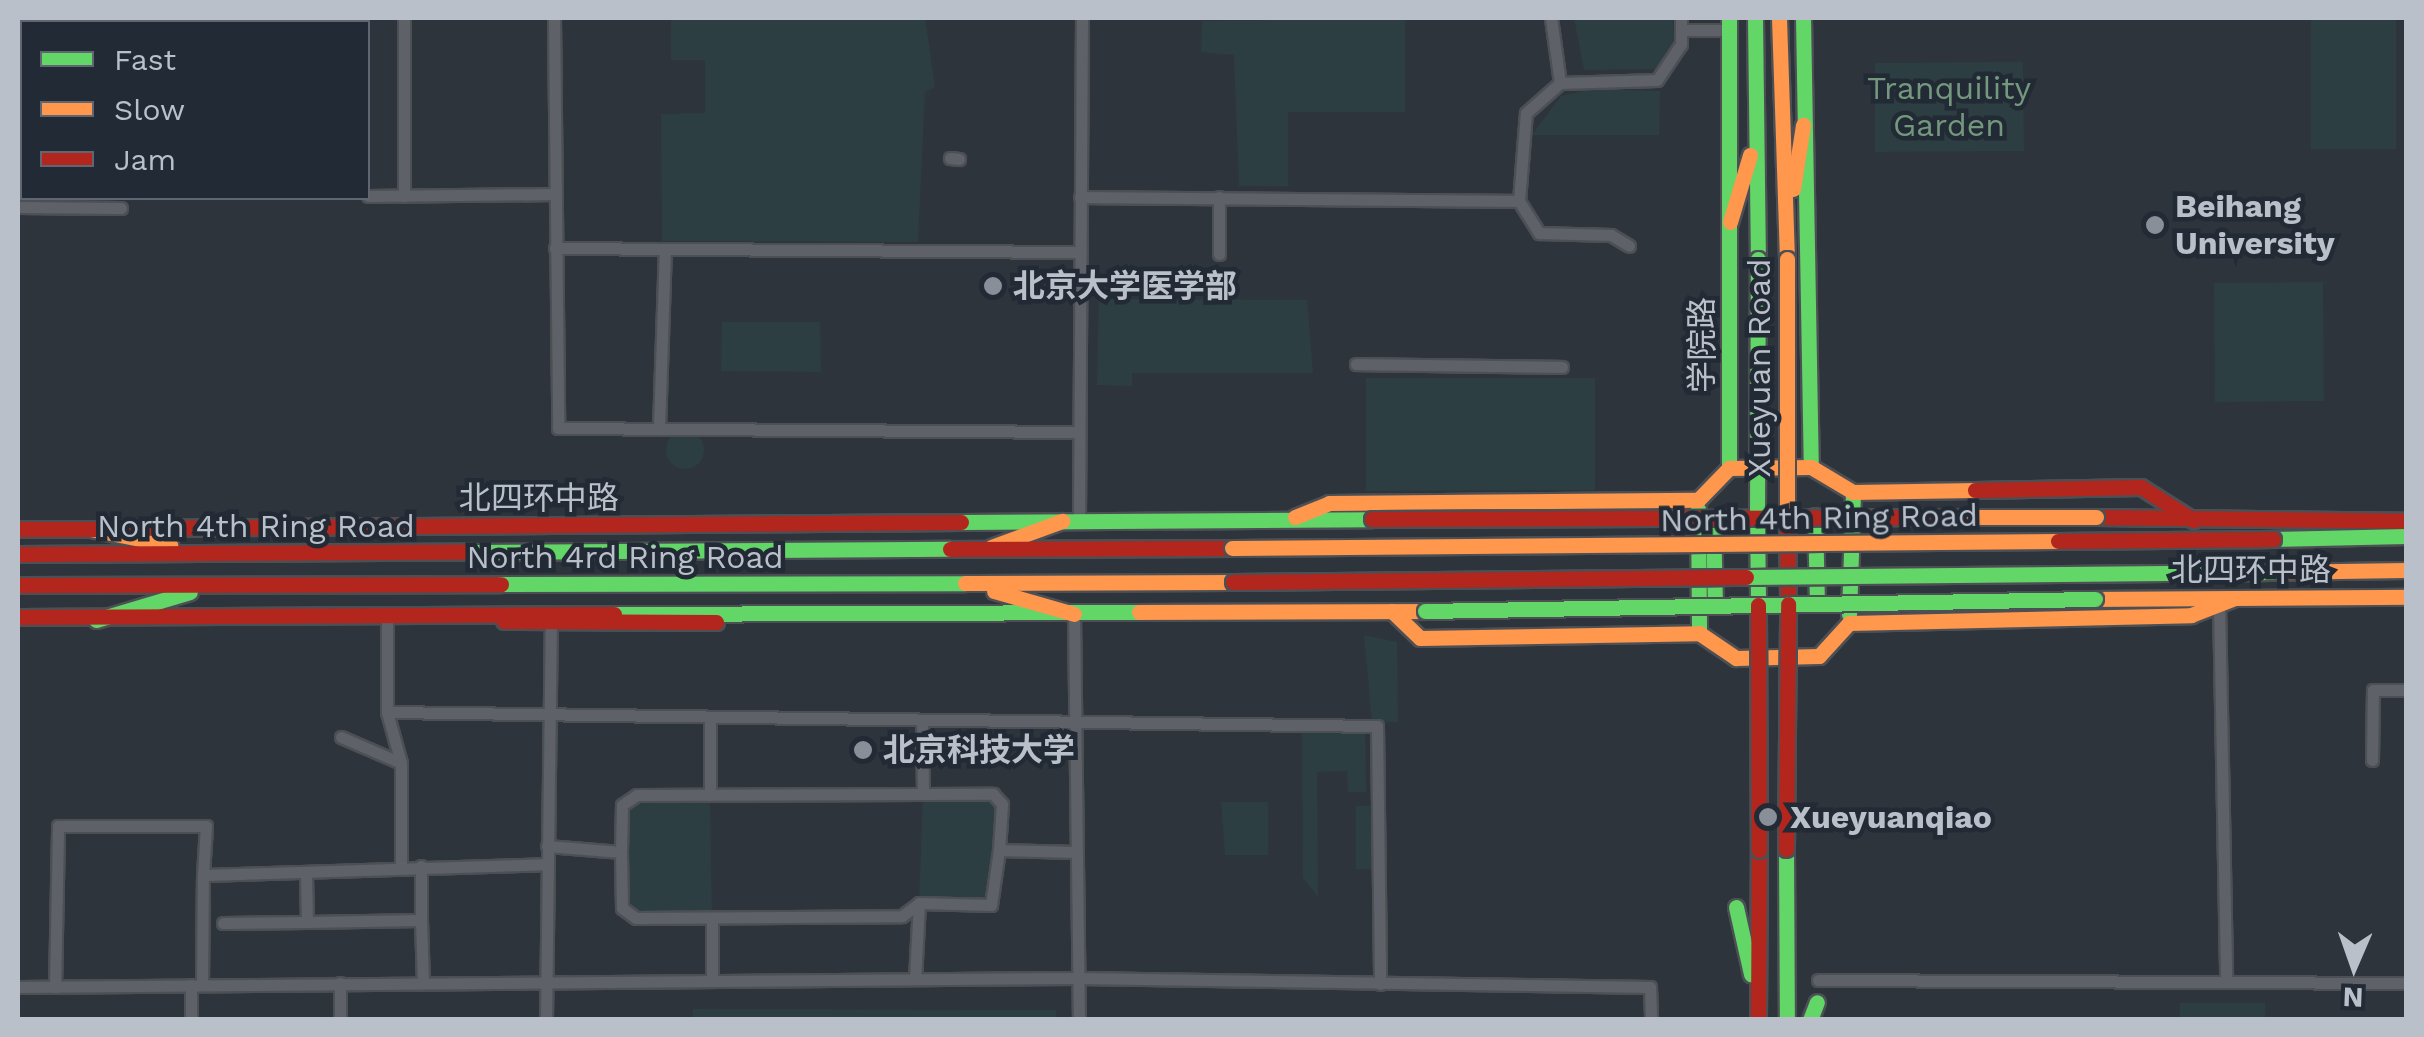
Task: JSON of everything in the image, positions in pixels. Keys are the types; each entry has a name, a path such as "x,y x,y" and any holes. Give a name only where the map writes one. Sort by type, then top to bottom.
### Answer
{"main road":[{"name":"Xueyuan Road","path":"1755,18 1758,1012"},
{"name":"Xueyuan Road","path":"1779,18 1787,225 1787,1020"},
{"name":"Xueyuan Road","path":"1802,18 1811,467"},
{"name":"Xueyuan Road","path":"1730,24 1730,222"},
{"path":"1787,225 1803,125"},
{"path":"1730,222 1754,139"},
{"name":"学院路","path":"1729,468 1730,222"},
{"path":"1699,633 1698,500 1729,468 1811,467 1853,492 2141,487 2192,520"},
{"path":"1392,611 1420,638 1699,633 1736,658 1820,656 1848,622 1853,492"},
{"path":"1288,520 1329,503 1698,500"},
{"path":"18,617 446,618 551,623 1817,604 1815,516"},
{"path":"1757,517 1787,517"},
{"name":"North 4th Ring Road","path":"1070,521 1757,517"},
{"name":"North 4th Ring Road","path":"1787,517 2406,521"},
{"path":"1713,518 1715,605"},
{"path":"975,552 1070,521"},
{"name":"北四环中路","path":"18,529 1070,521"},
{"path":"90,529 211,554"},
{"name":"North 4th Ring Road","path":"18,554 975,552 2406,536"},
{"name":"North 4th Ring Road","path":"1233,582 2406,570"},
{"name":"North 4rd Ring Road","path":"18,586 1233,582"},
{"path":"96,620 216,584"},
{"path":"973,584 1074,614"},
{"path":"1848,622 2191,615 2235,598"},
{"name":"北四环中路","path":"1817,604 2406,598"},
{"path":"446,618 568,608 769,619"},
{"path":"1736,907 1758,1012"},
{"path":"1810,1020 1817,1002"}],"street":[{"path":"404,18 404,196"},
{"path":"554,18 558,428 1079,432"},
{"path":"1070,521 1079,432 1082,18"},
{"path":"1551,18 1560,83"},
{"path":"1630,246 1611,235 1540,233 1518,200 1520,127 1560,83 1657,80 1681,24 1730,24"},
{"path":"370,196 556,194"},
{"path":"1080,197 1518,200"},
{"path":"1219,197 1219,254"},
{"path":"18,206 122,208"},
{"path":"555,248 1080,252"},
{"path":"659,428 665,249"},
{"path":"670,292 670,357"},
{"path":"1356,364 1562,367"},
{"path":"2219,604 2226,981"},
{"path":"1074,614 1079,1020"},
{"path":"387,618 387,712 401,763 401,866"},
{"path":"546,1020 551,623"},
{"path":"2372,760 2373,690 2406,690"},
{"path":"387,712 550,718 1377,726 1380,984"},
{"path":"710,720 710,795"},
{"path":"922,720 923,794"},
{"path":"340,737 401,763"},
{"path":"923,794 993,794 1002,804 991,905 919,903 902,916 712,918 636,918 622,908 622,805 637,795 923,794"},
{"path":"55,987 58,826 206,826 191,1020"},
{"path":"548,846 621,852"},
{"path":"999,850 1077,852"},
{"path":"203,875 547,864"},
{"path":"421,866 423,983"},
{"path":"306,874 308,922"},
{"path":"915,978 919,903"},
{"path":"712,918 712,980"},
{"path":"223,923 422,920"},
{"path":"18,987 1079,978 1650,987 1651,1020"},
{"path":"1818,980 2406,983"},
{"path":"340,983 340,1020"}],"green space":[{"path":"671,18 925,18 935,87 925,92 918,242 662,241 661,114 705,113 705,60 671,60"},
{"path":"1405,18 1405,112 1288,112 1288,186 1239,186 1234,55 1201,52 1202,21"},
{"path":"1574,18 1673,18 1674,43 1662,69 1584,70"},
{"path":"2311,18 2396,18 2396,149 2311,149"},
{"name":"Tranquility Garden","path":"2023,62 2024,151 1875,152 1875,63"},
{"path":"1593,89 1660,91 1659,135 1532,135 1561,96"},
{"path":"2323,282 2324,401 2215,402 2214,283"},
{"path":"1099,299 1307,300 1313,373 1132,373 1132,386 1097,385"},
{"path":"722,322 820,322 821,372 721,371"},
{"path":"1366,378 1595,378 1595,490 1366,491"},
{"path":"685,431 699,436 704,450 699,464 685,469 671,464 666,450 671,436"},
{"path":"1364,635 1397,642 1398,722 1372,722"},
{"path":"1302,730 1365,730 1366,792 1348,792 1347,771 1317,772 1318,897 1303,878"},
{"path":"923,794 993,794 1002,804 991,905 919,903"},
{"path":"637,795 710,795 712,918 636,918 622,908 622,805"},
{"path":"1221,802 1268,802 1268,855 1225,855"},
{"path":"1356,806 1371,806 1371,869 1356,869"},
{"path":"2180,1003 2265,1003 2265,1019 2180,1019"},
{"path":"693,1009 1056,1010 1056,1019 693,1020"}],"traffic: fast":[{"path":"1729,18 1729,468"},
{"path":"1755,18 1758,259"},
{"path":"1803,18 1811,467"},
{"path":"1757,517 1758,259"},
{"path":"1849,614 1853,492"},
{"path":"1698,509 1699,633"},
{"path":"1815,516 1817,604"},
{"path":"1757,517 1758,605"},
{"path":"1713,518 1715,605"},
{"path":"961,522 1372,519"},
{"path":"2273,539 2406,536"},
{"path":"472,552 950,549"},
{"path":"1746,577 2273,572"},
{"path":"501,584 965,583"},
{"path":"96,620 190,592"},
{"path":"1425,611 2095,599"},
{"path":"614,614 1139,612"},
{"path":"1786,849 1787,1020"},
{"path":"1736,907 1751,974"},
{"path":"1810,1020 1817,1002"}],"traffic: slow":[{"path":"1779,18 1787,259"},
{"path":"1793,189 1803,125"},
{"path":"1730,222 1750,155"},
{"path":"1787,259 1787,517"},
{"path":"1295,517 1329,503 1698,500 1729,468 1811,467 1853,492 1975,490"},
{"path":"1957,517 2096,517"},
{"path":"991,547 1062,521"},
{"path":"90,529 170,545"},
{"path":"1232,548 2058,541"},
{"path":"2273,572 2406,570"},
{"path":"965,583 1233,582"},
{"path":"994,591 1074,614"},
{"path":"2095,599 2406,597"},
{"path":"1392,611 1420,638 1699,633 1736,658 1819,656 1849,623 2191,615 2235,598"},
{"path":"1139,612 1425,611"}],"traffic: jam":[{"path":"1975,490 2141,487 2193,520"},
{"path":"1787,517 1788,604"},
{"path":"1372,519 1957,517"},
{"path":"2096,517 2406,521"},
{"path":"121,528 961,522"},
{"path":"18,529 98,529"},
{"path":"2058,541 2273,539"},
{"path":"950,549 1232,548"},
{"path":"18,554 472,552"},
{"path":"1233,582 1746,577"},
{"path":"18,585 501,584"},
{"path":"1786,849 1788,604"},
{"path":"1758,605 1759,850"},
{"path":"18,617 614,614"},
{"path":"504,621 716,622"},
{"path":"1758,1020 1759,850"}],"place":[{"name":"Beihang University","path":"2155,225"},
{"name":"北京大学医学部","path":"993,286"},
{"name":"北京科技大学","path":"863,750"},
{"name":"Xueyuanqiao","path":"1768,817"}]}
